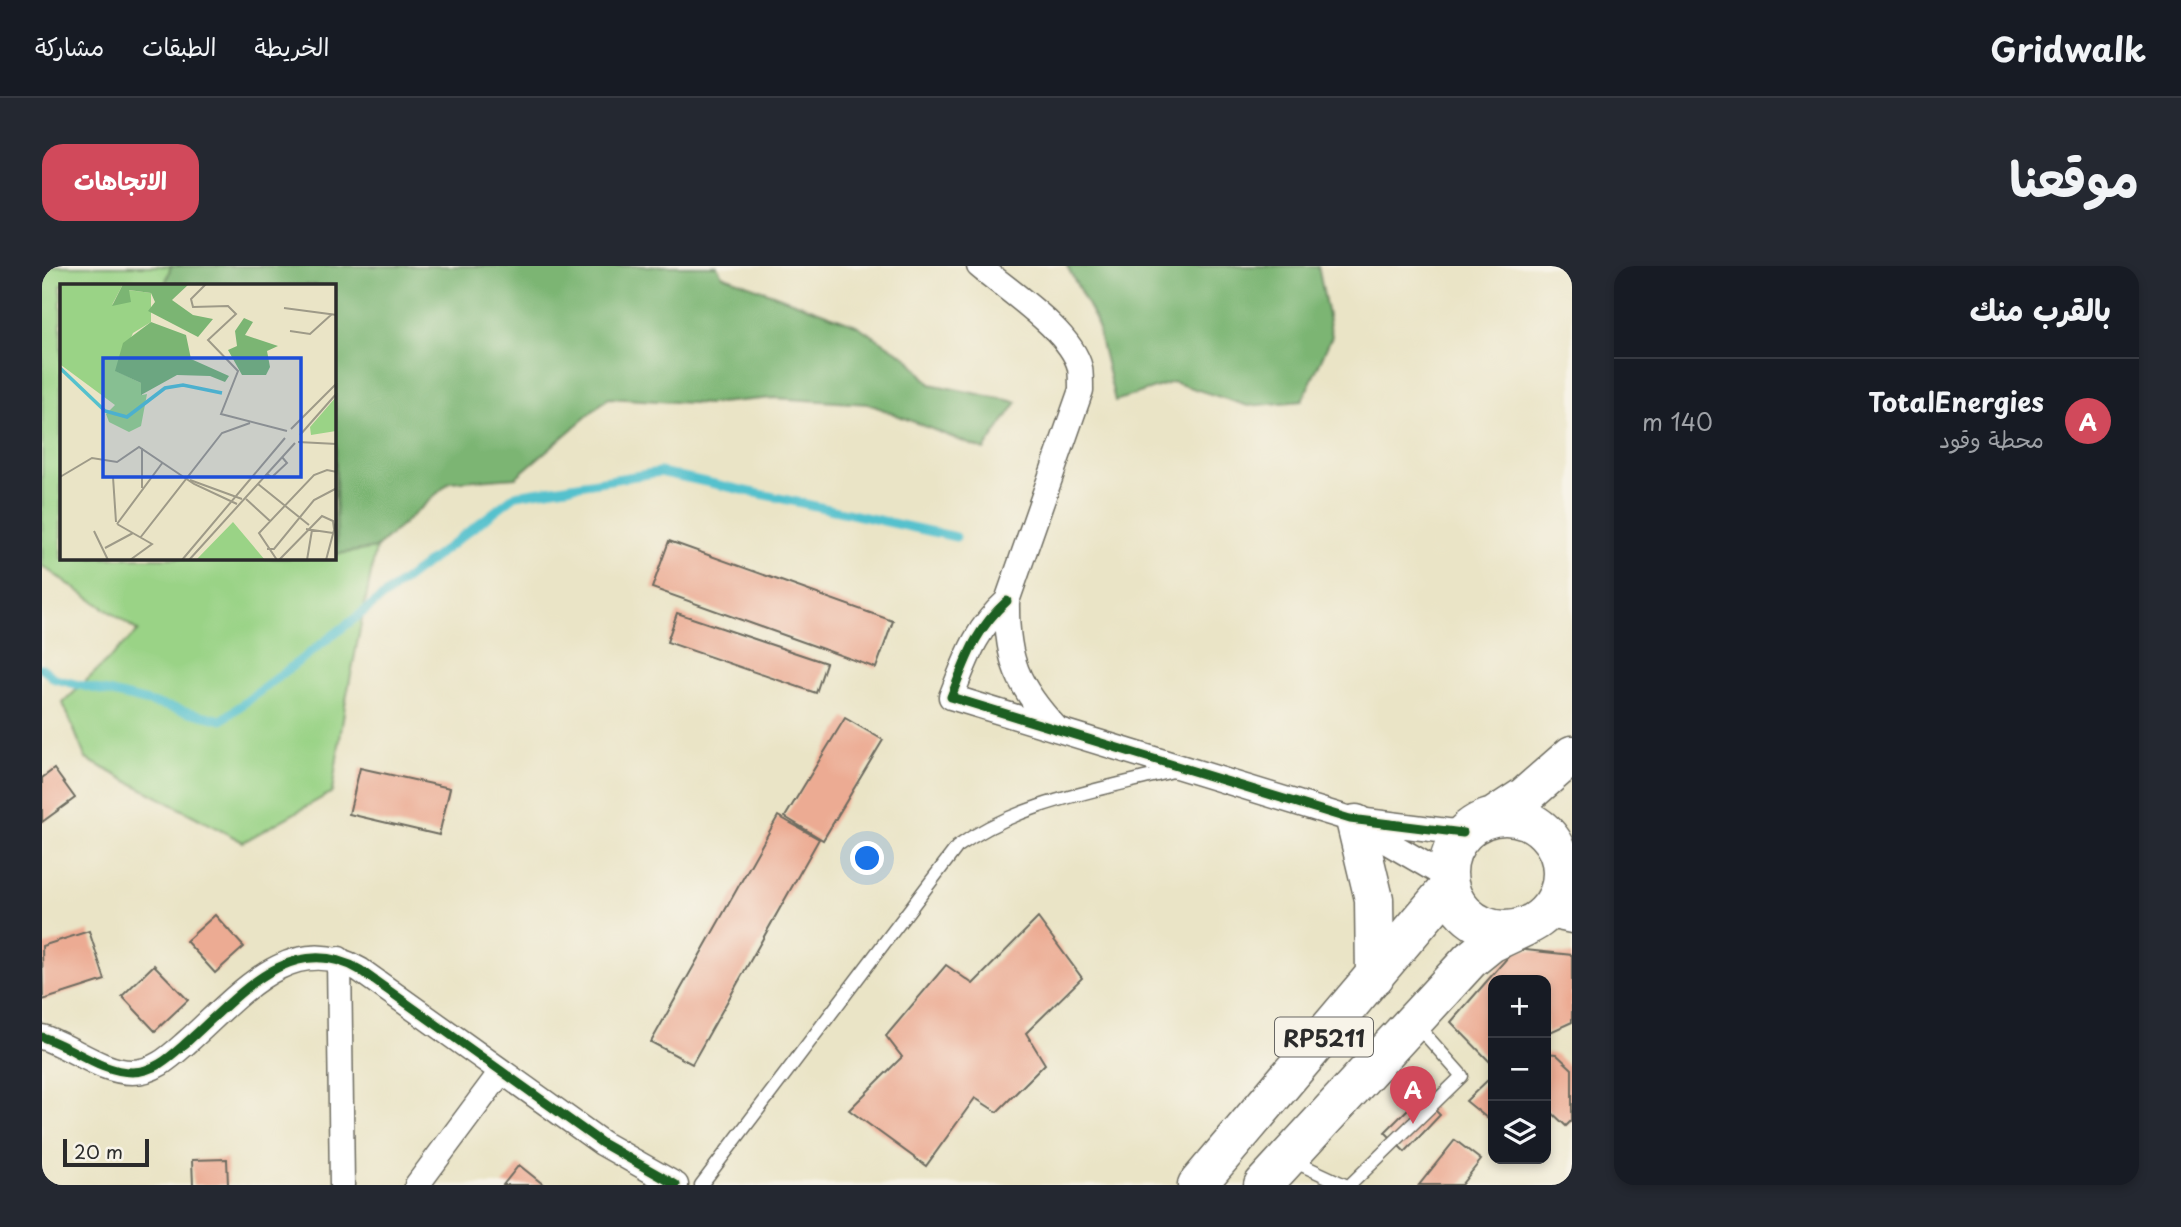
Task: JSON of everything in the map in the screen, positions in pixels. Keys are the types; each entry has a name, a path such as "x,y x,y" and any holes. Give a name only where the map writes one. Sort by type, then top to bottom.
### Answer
{"main road":[{"path":"1479,825 1524,797 1572,755"},
{"path":"1448,882 1457,905 1470,919 1487,928 1506,930 1547,921 1567,865 1556,845 1545,831 1530,821 1513,816 1479,825"},
{"path":"1353,822 1374,899 1375,976"},
{"name":"RP5211","path":"1197,1185 1375,976 1448,882 1449,861 1479,825"},
{"name":"RP5211","path":"1275,1172 1470,960 1492,943 1547,921"}],"street":[{"path":"979,266 1059,334 1072,349 1080,367 1081,390 1007,601 1006,635 1016,672 1037,708 1058,730"},
{"path":"1007,601 985,621 973,641 951,697 1353,822 1448,882"},
{"path":"1353,822 1479,825"},
{"path":"42,1037 116,1070 145,1071 170,1058 272,968 304,957 339,959 360,970 602,1143 676,1185"},
{"path":"339,959 342,1185"},
{"path":"417,1185 500,1072"}],"lane":[{"path":"701,1185 957,847 1015,813 1183,768"},
{"path":"1275,1172 1348,1185 1462,1076 1413,1021"}],"green space":[{"path":"42,266 171,266 165,284 60,284 60,560 336,560 337,461 337,554 376,548 345,705 332,792 243,842 86,759 63,703 138,631 42,566"},
{"path":"171,266 717,266 722,275 856,325 908,358 930,384 1017,402 984,450 869,404 773,398 708,404 608,398 516,477 450,482 376,548 337,554 336,284 165,284"},
{"path":"1067,266 1318,266 1332,336 1302,401 1248,406 1173,382 1115,401 1096,321"}],"building":[{"path":"669,541 893,621 876,668 652,588"},
{"path":"677,613 826,663 816,693 667,642"},
{"path":"845,718 883,740 823,840 785,817"},
{"path":"360,768 450,788 439,835 349,814"},
{"path":"54,769 75,798 42,822 42,778"},
{"path":"778,816 819,839 692,1064 651,1042"},
{"path":"215,915 244,947 215,973 186,941"},
{"path":"1038,918 1082,978 1026,1033 1045,1064 997,1112 975,1098 926,1166 849,1110 902,1057 886,1036 946,965 973,984"},
{"path":"89,931 105,980 43,1000 42,946"},
{"path":"1515,949 1572,955 1572,1022 1551,1032 1551,975 1492,975"},
{"path":"154,965 188,1000 155,1031 122,996"},
{"path":"1488,980 1488,1060 1451,1022"},
{"path":"1551,1054 1556,1054 1572,1069 1572,1120 1566,1126 1551,1112"},
{"path":"1488,1080 1488,1119 1466,1101"},
{"path":"1421,1096 1440,1115 1405,1152 1385,1132"},
{"path":"1455,1140 1481,1160 1461,1185 1419,1185"},
{"path":"227,1159 228,1185 193,1185 192,1160"},
{"path":"519,1165 544,1185 503,1185"}],"waterway":[{"path":"42,668 55,679 222,720 516,495 660,472 956,537"}],"cycle path":[{"path":"1007,601 979,634 951,697 1350,819 1463,833"},
{"path":"42,1037 109,1068 132,1072 148,1069 169,1058 266,974 287,963 310,958 334,960 360,970 602,1143 676,1185"}],"place":[{"name":"TotalEnergies","path":"1413,1124"}]}
